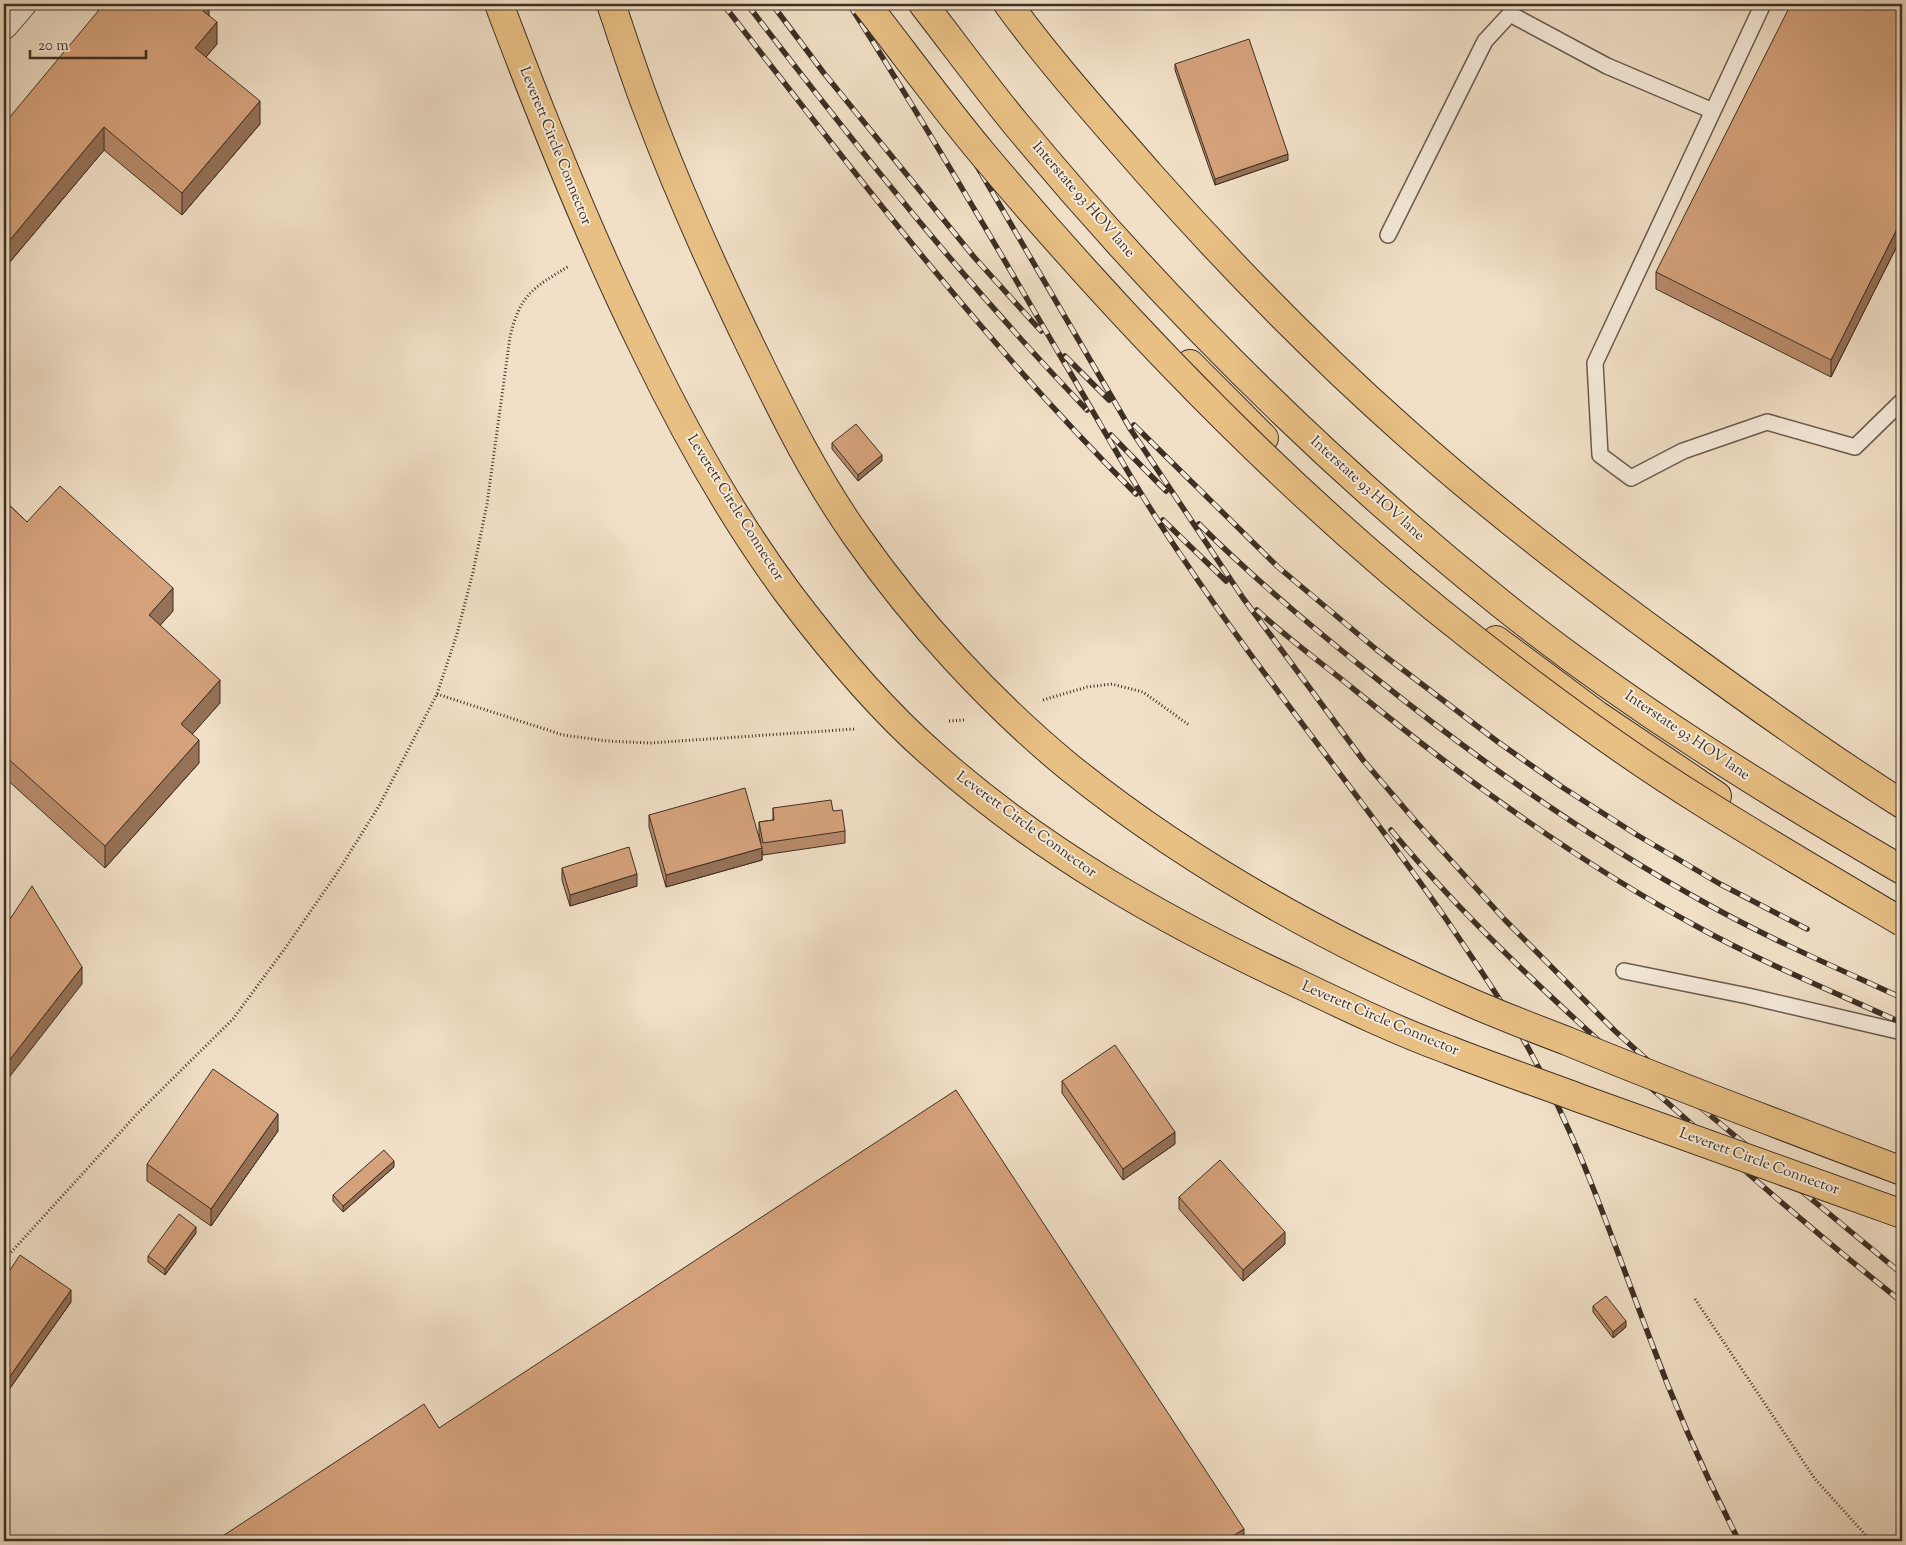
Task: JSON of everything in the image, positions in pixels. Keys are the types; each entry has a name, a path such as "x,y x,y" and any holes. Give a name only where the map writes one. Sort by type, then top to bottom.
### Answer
{"highway":[{"name":"Leverett Circle Connector","path":"499,4 553,144 609,278 672,406 707,467 746,531 799,607 873,695 930,753 989,802 1045,843 1154,912 1229,952 1358,1012 1446,1049 1902,1214"},
{"path":"611,4 647,109 687,206 734,312 783,414 817,477 856,536 901,596 950,652 1012,716 1067,765 1129,813 1205,863 1282,910 1358,950 1464,1000 1684,1089 1902,1171"},
{"path":"866,4 980,150 1066,250 1168,360 1264,455 1366,550 1475,640 1590,726 1701,801 1902,922"},
{"path":"882,4 990,142 1075,242 1211,385 1374,540 1483,630 1597,715 1708,790 1902,907"},
{"name":"Interstate 93 HOV lane","path":"923,4 1015,122 1099,221 1193,322 1295,423 1395,516 1502,605 1616,689 1725,764 1902,870"},
{"path":"1008,4 1112,132 1202,234 1402,430 1512,522 1626,611 1742,696 1902,804"}],"street":[{"path":"4,25 22,4"}],"lane":[{"path":"1763,4 1595,363 1600,456 1631,478 1683,451 1767,422 1855,447 1902,401"},
{"path":"1388,235 1485,41 1510,14 1607,66 1713,110"},
{"path":"1624,971 1748,996 1902,1032"}],"path":[{"path":"4,1260 137,1114 232,1018 286,947 337,873 374,814 437,694 457,634 475,564 487,504 510,337 515,316 524,298 542,282 572,264"},
{"path":"437,694 563,735 608,741 650,743 862,728"},
{"path":"1695,1299 1815,1479 1870,1540 1878,1541"}],"building":[{"path":"104,4 209,4 203,11 217,22 195,48 260,101 182,193 104,127 4,247 4,124"},
{"path":"1791,4 1902,4 1902,219 1831,360 1656,272"},
{"path":"1249,39 1288,154 1215,179 1175,64"},
{"path":"856,424 882,455 858,475 832,443"},
{"path":"60,486 173,588 149,615 220,680 181,724 199,740 105,846 4,755 4,500 27,522"},
{"path":"745,788 762,848 666,875 649,815"},
{"path":"831,800 833,811 842,810 845,831 763,843 759,822 774,820 773,808"},
{"path":"629,847 637,874 570,895 562,868"},
{"path":"32,886 82,967 4,1067 4,928"},
{"path":"1115,1045 1175,1132 1123,1169 1062,1081"},
{"path":"213,1069 278,1114 211,1209 147,1164"},
{"path":"956,1090 1244,1529 1225,1541 215,1541 424,1404 439,1428"},
{"path":"384,1150 394,1161 343,1206 333,1195"},
{"path":"1220,1160 1285,1232 1243,1270 1179,1197"},
{"path":"179,1214 196,1227 165,1269 148,1256"},
{"path":"20,1255 71,1290 8,1379 4,1376 4,1279"},
{"path":"1606,1296 1626,1321 1613,1332 1593,1306"}],"railway":[{"path":"723,4 871,193 973,317 1025,377 1136,494"},
{"path":"747,4 911,212 1041,362 1087,410"},
{"path":"772,4 823,72 974,257 1041,331"},
{"path":"849,4 930,136 1166,533 1246,649 1414,873 1480,969 1522,1037 1566,1123 1609,1229 1680,1415 1702,1466 1739,1541"},
{"path":"877,4 935,94 1131,430 1243,598 1363,760 1505,920 1615,1031 1694,1102 1902,1274"},
{"path":"1065,356 1109,400"},
{"path":"1134,425 1278,567 1377,650 1498,742 1562,787 1637,835 1720,884 1807,929"},
{"path":"1111,435 1166,491"},
{"path":"1163,520 1226,581"},
{"path":"1199,524 1264,585 1331,642 1457,741 1538,799 1622,854 1709,905 1781,942 1902,998"},
{"path":"1257,610 1293,641 1437,755 1563,846 1651,901 1696,926 1772,964 1902,1023"},
{"path":"1391,830 1477,925 1569,1014 1766,1189 1902,1302"}]}
